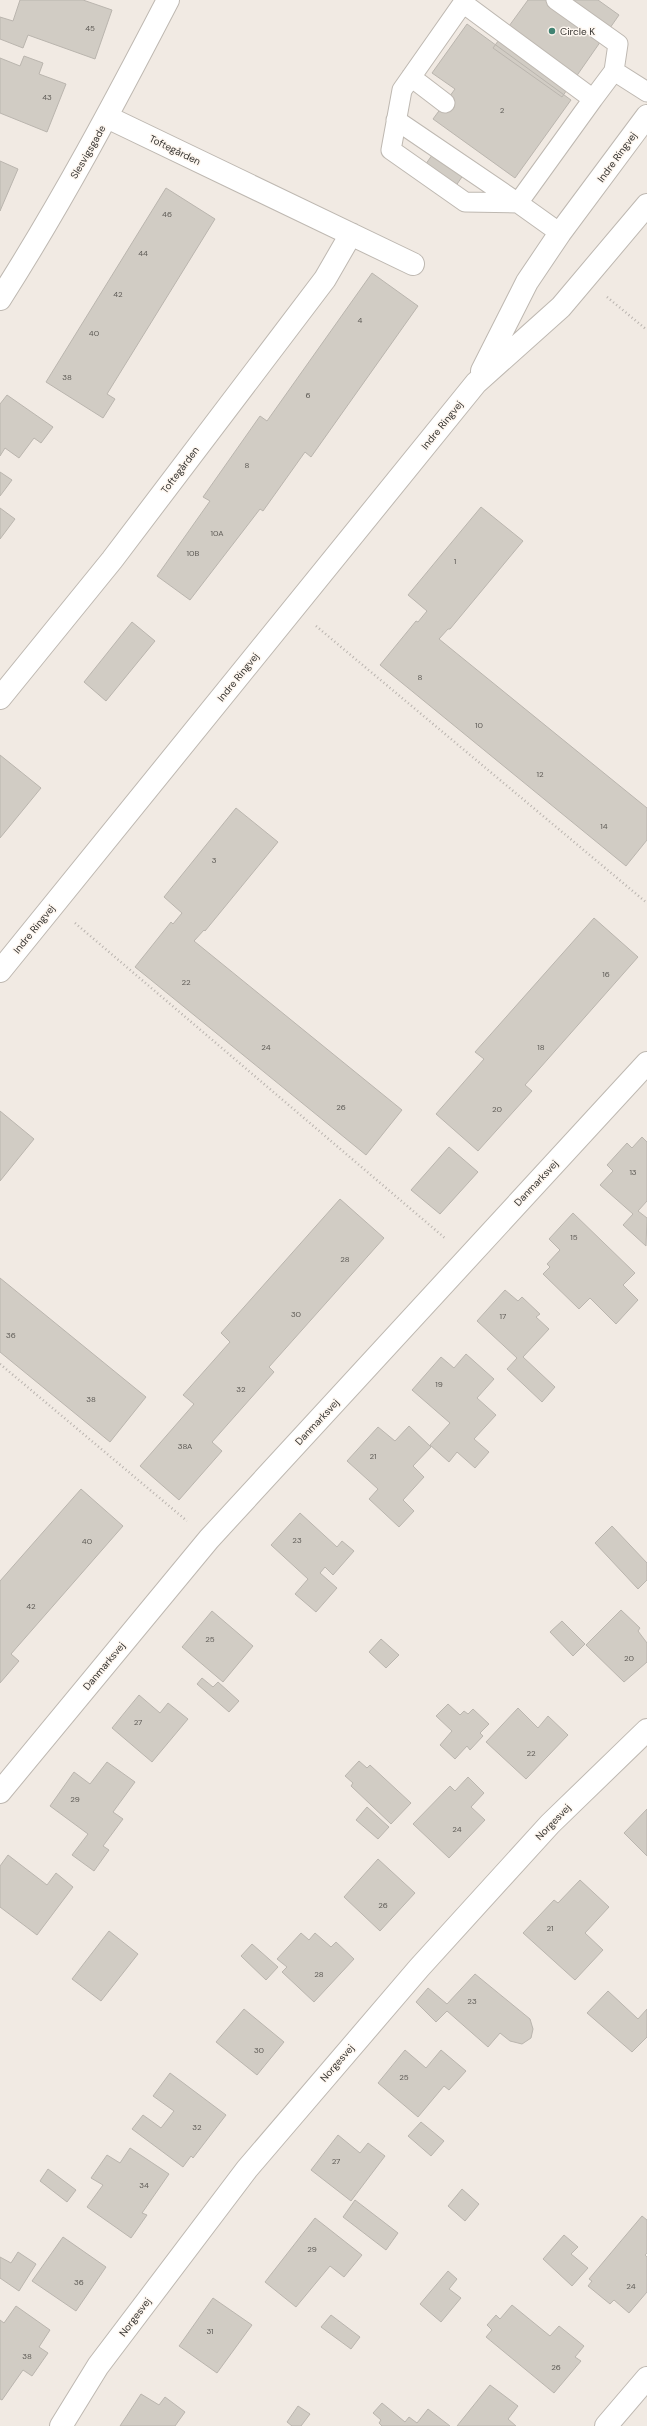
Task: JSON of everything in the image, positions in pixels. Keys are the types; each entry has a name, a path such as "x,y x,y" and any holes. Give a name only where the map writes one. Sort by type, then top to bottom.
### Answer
{"street":[{"name":"Slesvigsgade","path":"0,299 33,248 107,117 168,0"},
{"name":"Indre Ringvej","path":"476,383 527,282 560,233 647,116"},
{"name":"Toftegården","path":"107,117 413,264"},
{"name":"Indre Ringvej","path":"0,971 476,383 561,307 647,205"},
{"name":"Toftegården","path":"0,698 112,560 325,279 351,234"},
{"name":"Danmarksvej","path":"0,1792 209,1539 647,1063"},
{"name":"Norgesvej","path":"61,2426 98,2366 246,2169 418,1968 550,1824 647,1730"},
{"path":"606,2426 647,2378"}],"lane":[{"path":"518,203 534,168 614,71 618,44 556,0"},
{"path":"518,203 465,202 391,150 402,90 464,2 593,98"},
{"path":"614,71 647,92"},
{"path":"411,77 445,103"},
{"path":"396,120 560,233"}],"path":[{"path":"585,279 647,330"},
{"path":"294,608 647,902"},
{"path":"53,905 468,1258"},
{"path":"0,1364 209,1539"}],"building":[{"path":"20,0 83,0 112,10 95,59 28,35 23,48 0,39 0,17 13,21"},
{"path":"528,0 598,0 619,15 562,97 493,48"},
{"path":"467,24 571,100 515,178 433,119 455,89 432,73"},
{"path":"24,56 43,63 39,74 66,84 47,132 0,113 0,58 20,66"},
{"path":"442,141 472,162 447,199 416,178"},
{"path":"0,161 18,169 0,211"},
{"path":"166,188 215,219 107,394 115,399 103,418 46,382"},
{"path":"372,273 418,306 311,457 305,452 263,511 260,509 190,600 157,576 210,501 203,497 260,416 267,421"},
{"path":"7,395 53,427 41,443 34,438 19,458 5,448 0,456 0,404"},
{"path":"0,472 12,480 0,496"},
{"path":"481,507 523,541 450,629 448,629 439,639 647,808 647,840 626,866 380,665 416,621 418,622 427,611 408,595"},
{"path":"0,508 15,519 0,539"},
{"path":"132,622 155,641 106,701 84,682"},
{"path":"0,755 41,788 0,838"},
{"path":"236,808 278,842 205,931 204,930 194,941 402,1110 366,1155 135,967 171,922 173,924 182,913 164,897"},
{"path":"594,918 638,957 525,1085 532,1091 478,1151 436,1114 484,1059 475,1052"},
{"path":"0,1111 34,1139 0,1181"},
{"path":"642,1137 647,1142 647,1201 638,1211 647,1218 646,1246 623,1225 633,1214 600,1185 613,1171 607,1165 627,1143 632,1148"},
{"path":"449,1147 478,1172 440,1214 411,1190"},
{"path":"340,1199 384,1238 269,1367 274,1372 212,1442 222,1451 179,1500 140,1466 194,1404 183,1395 230,1342 221,1333"},
{"path":"573,1213 635,1273 623,1285 638,1300 616,1324 590,1298 579,1309 543,1274 550,1267 547,1264 560,1250 549,1239"},
{"path":"0,1278 146,1397 110,1442 0,1352"},
{"path":"505,1290 518,1301 522,1297 540,1314 536,1317 549,1329 523,1357 555,1387 542,1402 507,1369 517,1358 477,1321"},
{"path":"466,1354 494,1379 477,1398 496,1415 474,1439 489,1452 475,1468 457,1452 449,1462 430,1445 450,1423 412,1390 441,1357 454,1368"},
{"path":"409,1426 431,1447 413,1466 424,1477 403,1500 414,1511 399,1527 369,1499 378,1489 347,1461 378,1427 395,1441"},
{"path":"81,1489 123,1526 11,1654 19,1661 0,1683 0,1581"},
{"path":"300,1513 337,1547 342,1541 354,1551 333,1575 325,1567 320,1573 337,1588 316,1612 295,1594 308,1579 271,1545"},
{"path":"612,1526 647,1563 647,1580 638,1589 595,1543"},
{"path":"621,1610 640,1628 638,1631 647,1643 647,1662 624,1682 586,1645"},
{"path":"212,1611 253,1646 223,1682 182,1647"},
{"path":"562,1621 585,1644 573,1656 550,1632"},
{"path":"381,1639 399,1655 386,1668 369,1652"},
{"path":"202,1678 213,1687 218,1682 239,1701 229,1712 197,1684"},
{"path":"139,1695 160,1713 168,1703 188,1719 152,1762 112,1728"},
{"path":"448,1704 460,1715 464,1711 468,1714 473,1709 489,1724 480,1733 483,1736 470,1750 467,1746 455,1759 440,1745 452,1731 436,1716"},
{"path":"518,1708 538,1728 548,1716 568,1735 526,1779 486,1742"},
{"path":"359,1761 367,1768 370,1765 411,1803 391,1824 351,1786 353,1783 345,1776"},
{"path":"107,1762 135,1782 113,1812 123,1819 103,1846 109,1850 94,1871 72,1855 88,1834 50,1806 74,1772 90,1784"},
{"path":"468,1777 484,1793 471,1807 485,1820 449,1858 413,1824 450,1786 455,1791"},
{"path":"367,1807 389,1827 378,1839 356,1820"},
{"path":"647,1809 647,1856 624,1833"},
{"path":"8,1855 47,1885 56,1873 73,1887 37,1935 0,1907 0,1866"},
{"path":"378,1859 415,1893 380,1931 344,1897"},
{"path":"580,1880 609,1907 585,1933 603,1950 575,1980 523,1933 554,1900 558,1903"},
{"path":"109,1931 138,1954 101,2001 72,1979"},
{"path":"301,1933 309,1940 315,1933 331,1947 336,1942 354,1959 314,2002 282,1972 287,1967 277,1959"},
{"path":"252,1944 278,1967 266,1980 241,1956"},
{"path":"475,1974 530,2019 533,2029 531,2038 522,2044 510,2041 500,2033 488,2047 447,2011 436,2022 416,2002 428,1988 447,2004"},
{"path":"608,1991 638,2019 647,2009 647,2037 632,2052 587,2013"},
{"path":"244,2009 284,2042 257,2075 216,2042"},
{"path":"405,2050 426,2068 441,2050 466,2071 449,2090 444,2086 418,2117 378,2083"},
{"path":"170,2073 226,2115 193,2158 191,2156 183,2167 132,2129 143,2115 161,2128 174,2111 153,2096"},
{"path":"421,2122 444,2141 431,2156 408,2136"},
{"path":"338,2135 360,2153 368,2143 385,2156 351,2201 311,2170"},
{"path":"130,2148 169,2174 142,2213 147,2215 131,2238 87,2207 103,2185 91,2178 107,2155 120,2163"},
{"path":"48,2169 76,2190 67,2202 40,2181"},
{"path":"462,2189 479,2204 465,2221 448,2206"},
{"path":"355,2200 398,2233 386,2250 343,2217"},
{"path":"642,2216 647,2220 647,2253 645,2255 647,2257 647,2292 629,2313 614,2300 610,2304 588,2286 592,2281 589,2279"},
{"path":"315,2218 362,2255 344,2277 330,2266 296,2307 265,2282"},
{"path":"564,2235 578,2247 571,2254 588,2268 572,2286 543,2259"},
{"path":"63,2237 106,2267 76,2311 32,2281"},
{"path":"18,2252 36,2264 19,2291 0,2278 0,2257 11,2263"},
{"path":"448,2271 457,2279 449,2289 461,2298 441,2322 420,2304"},
{"path":"213,2298 252,2325 217,2373 179,2346"},
{"path":"512,2305 550,2336 559,2326 584,2346 575,2357 581,2361 554,2393 486,2337 492,2330 487,2325 496,2315 500,2319"},
{"path":"16,2306 50,2330 39,2347 48,2353 32,2376 23,2370 2,2400 0,2399 0,2320 4,2323"},
{"path":"331,2315 360,2337 351,2349 321,2327"},
{"path":"490,2385 518,2406 508,2419 516,2426 457,2426"},
{"path":"141,2394 159,2405 165,2397 185,2412 175,2426 120,2426"},
{"path":"382,2403 405,2422 409,2417 417,2423 428,2409 450,2426 382,2426 379,2423 381,2420 373,2413"},
{"path":"298,2406 310,2414 301,2426 292,2426 287,2422"}],"place":[{"name":"Circle K","path":"552,31"}]}
